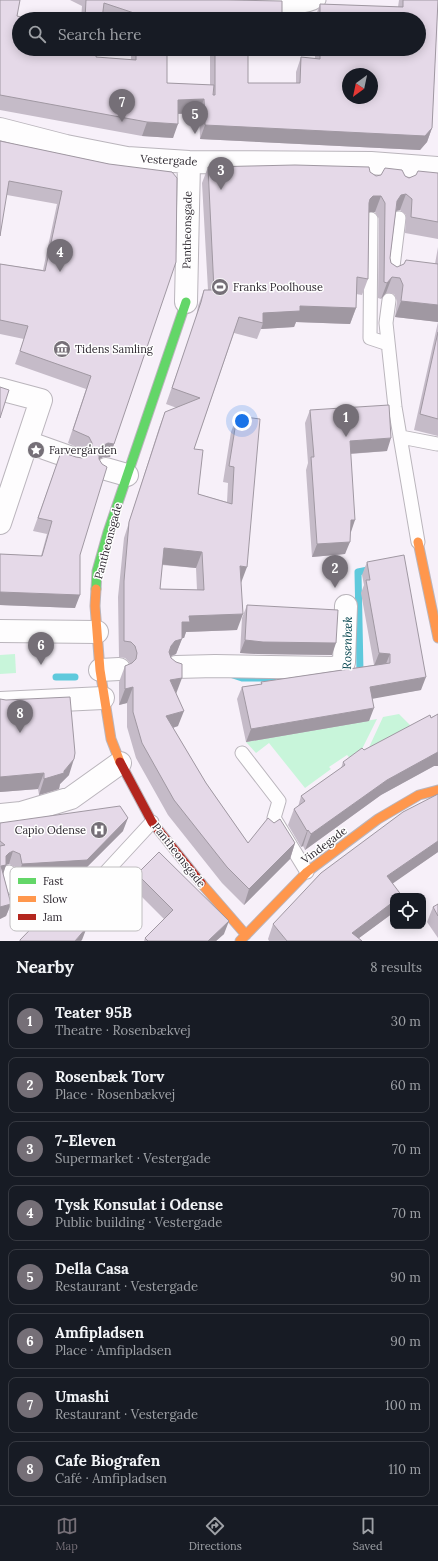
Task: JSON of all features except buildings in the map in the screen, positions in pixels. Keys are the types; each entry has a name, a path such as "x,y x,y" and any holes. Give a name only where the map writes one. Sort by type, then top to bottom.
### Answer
{"street":[{"name":"Vestergade","path":"0,129 66,146 127,158 406,173 438,168"},
{"name":"Pantheonsgade","path":"189,162 186,302 108,532 97,571 94,606 97,632 109,670 103,698 111,739 120,763 152,822 243,938"},
{"path":"0,389 41,400 0,523"},
{"path":"27,442 75,459"},
{"path":"106,469 127,475"},
{"path":"418,542 438,638"},
{"path":"176,667 215,666 333,668 343,665 346,606"},
{"path":"0,631 97,632"},
{"path":"0,703 103,698"},
{"path":"0,815 20,813 71,798 120,763"},
{"name":"Vindegade","path":"243,938 307,872 378,819 419,795 438,790"}],"lane":[{"path":"251,0 293,7 313,4 319,0"},
{"path":"371,218 370,338 388,344"},
{"path":"392,275 399,218"},
{"path":"389,300 386,324 395,407 418,542"},
{"path":"401,437 437,444"},
{"path":"242,753 280,801 274,818 307,872"},
{"path":"111,867 152,822"},
{"path":"9,872 10,884"}],"green space":[{"path":"15,654 16,673 0,674 0,655"},
{"path":"399,714 410,725 414,735 365,756 383,717"},
{"path":"377,719 358,757 352,760 347,755 329,767 331,769 305,788 269,743 256,753 246,742"}],"waterway":[{"name":"Rosenbæk","path":"357,676 360,672 358,572 373,569"},
{"name":"Rosenbæk","path":"230,674 242,678 273,678"},
{"name":"Rosenbæk","path":"56,677 75,677"}],"traffic: fast":[{"path":"96,589 97,571 108,532 186,302"}],"traffic: slow":[{"path":"418,542 438,638"},
{"path":"96,589 95,606 100,670 111,739 120,762"},
{"path":"240,941 307,872 378,819 419,795 438,790"},
{"path":"201,883 246,935"}],"traffic: jam":[{"path":"120,762 152,822 201,883"}],"place":[{"name":"Umashi","path":"122,122"},
{"name":"Della Casa","path":"195,134"},
{"name":"7-Eleven","path":"221,190"},
{"name":"Tysk Konsulat i Odense","path":"60,272"},
{"name":"Franks Poolhouse","path":"220,287"},
{"name":"Tidens Samling","path":"62,349"},
{"name":"Teater 95B","path":"346,437"},
{"name":"Farvergården","path":"36,450"},
{"name":"Rosenbæk Torv","path":"335,588"},
{"name":"Amfipladsen","path":"41,665"},
{"name":"Cafe Biografen","path":"20,733"},
{"name":"Capio Odense","path":"99,830"}]}
